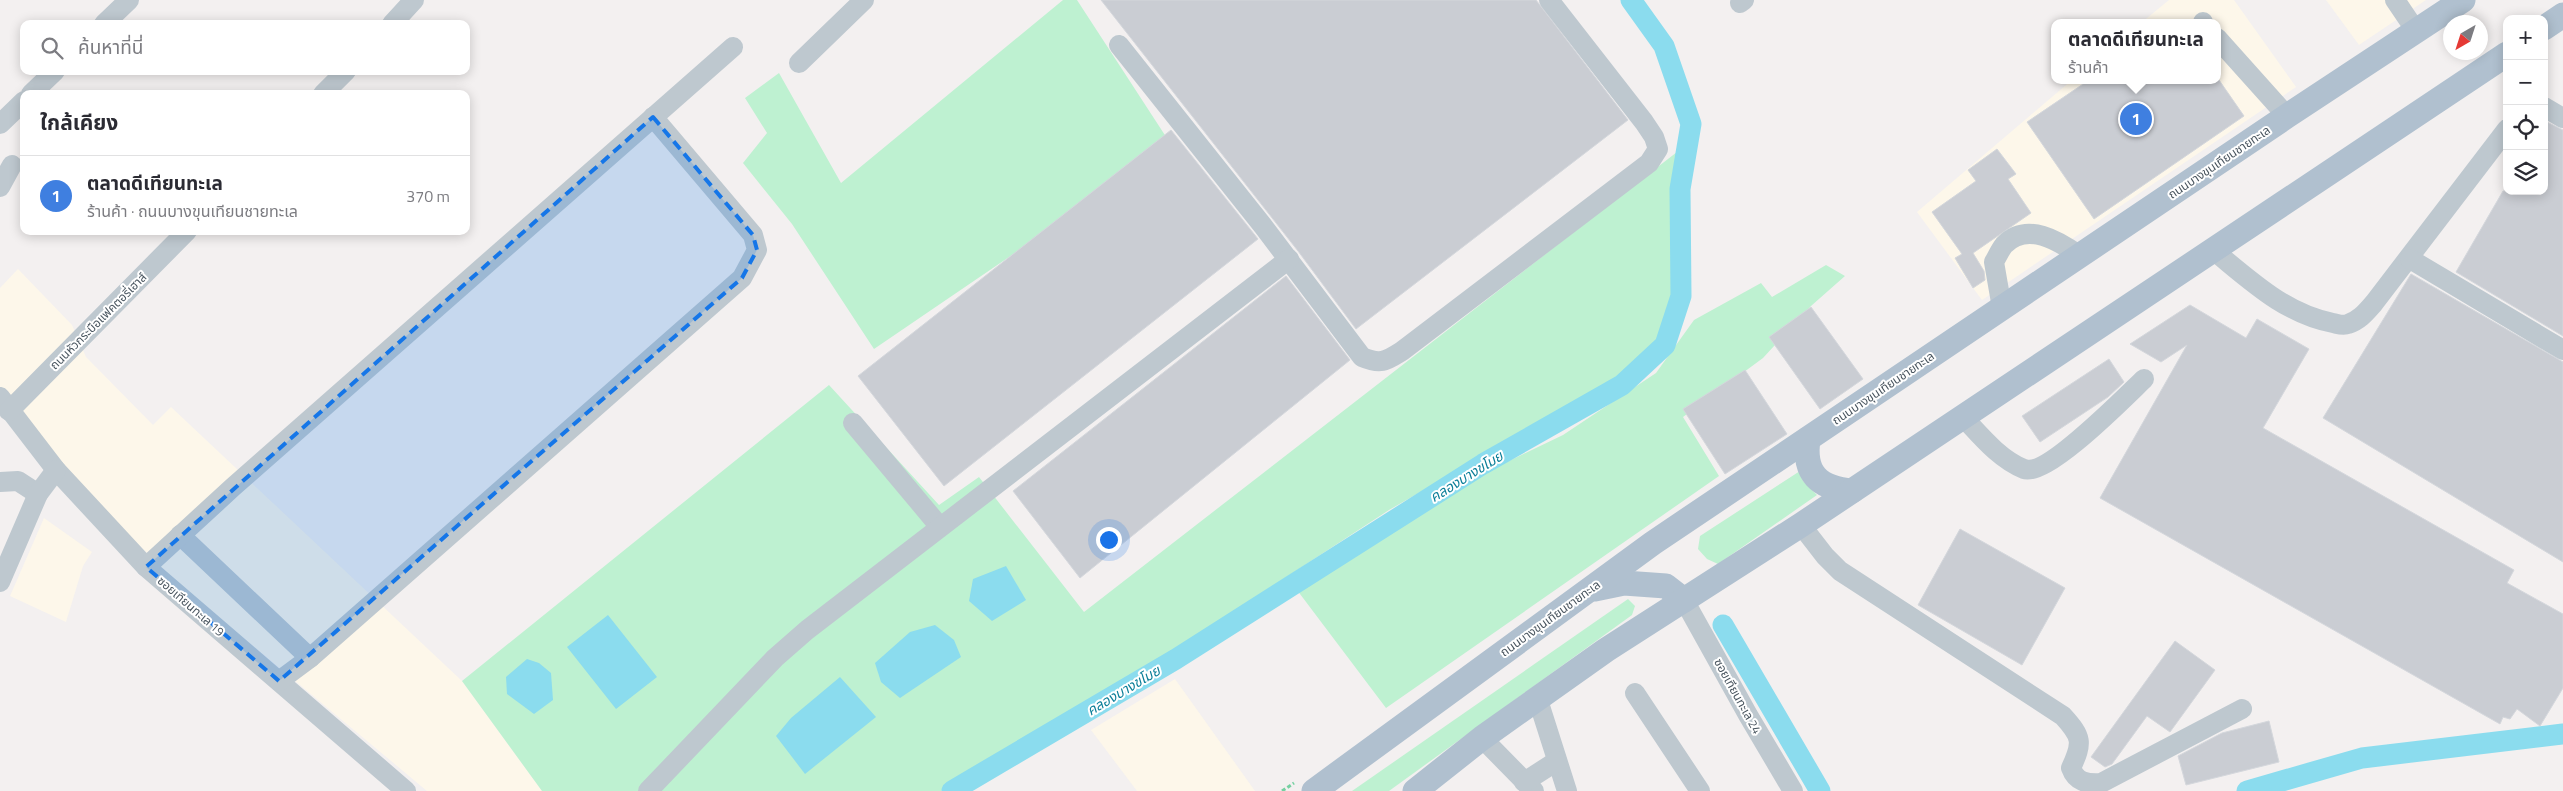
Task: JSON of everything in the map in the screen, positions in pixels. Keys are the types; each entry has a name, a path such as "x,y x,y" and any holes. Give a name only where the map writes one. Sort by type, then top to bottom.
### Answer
{"main road":[{"name":"ถนนบางขุนเทียนชายทะเล","path":"1314,791 1653,543 2287,116 2463,0"},
{"path":"2548,25 2563,15"},
{"path":"1415,791 1482,738 1606,650 1801,525 2503,57"},
{"path":"1808,439 1806,453 1812,474 1817,480 1828,486 1852,490"},
{"path":"1588,591 1624,583 1666,586 1684,600"}],"street":[{"path":"108,20 129,0"},
{"path":"396,20 414,0"},
{"path":"799,64 864,0"},
{"path":"1119,45 1289,260 1362,357 1371,361 1384,362 1402,351 1649,163 1658,149 1654,137 1549,0"},
{"path":"2398,1 2416,31"},
{"path":"2221,42 2287,116"},
{"path":"146,567 732,47"},
{"path":"35,90 51,75"},
{"path":"327,90 342,75"},
{"path":"0,124 20,105"},
{"path":"2548,109 2563,118"},
{"path":"279,681 310,658 742,278 757,250 753,236 653,117"},
{"path":"2213,250 2254,284 2288,308 2319,320 2346,325 2360,319 2410,258 2503,134"},
{"path":"0,187 12,165"},
{"path":"2002,308 1994,262 2004,245 2015,237 2023,234 2044,236 2063,244 2080,256"},
{"name":"ถนนหัวกระบือแฟคตอรี่เฮาส์","path":"5,404 183,235"},
{"path":"2410,258 2563,350"},
{"path":"648,791 775,658 843,600 1289,260"},
{"path":"1963,417 2005,457 2025,469 2040,468 2058,458 2144,379"},
{"name":"ซอยเทียนทะเล 19","path":"5,404 56,470 146,567 406,791"},
{"path":"853,423 940,527"},
{"path":"0,582 38,494 56,470"},
{"path":"0,482 18,481 38,494"},
{"path":"1801,525 1825,556 1840,571 2063,716 2074,728 2080,740 2080,749 2071,768 2073,774 2081,781 2089,784 2101,782 2242,709"},
{"path":"180,535 310,658"},
{"name":"ซอยเทียนทะเล 24","path":"1684,600 1793,791"},
{"path":"1636,693 1700,791"},
{"path":"1538,700 1568,791"},
{"path":"1482,738 1529,787 1557,761"}],"highlighted area":[{"path":"653,117 753,235 757,250 742,278 279,681 146,567"}],"shaded area":[{"path":"2169,0 2234,0 2296,87 1982,300 1917,212 2067,84 2221,84 2221,19 2146,19"},
{"path":"2326,0 2426,0 2359,45"},
{"path":"18,269 72,325 86,357 153,425 171,407 462,681 542,791 427,791 173,579 28,434 0,388 0,288"},
{"path":"44,518 92,552 83,566 66,622 10,596"},
{"path":"1175,679 1255,791 1137,791 1091,730"}],"green space":[{"path":"1063,0 1077,0 1172,146 874,349 792,224 743,163 767,133 745,98 779,73 841,183"},
{"path":"1677,152 1673,190 1672,295 1660,340 1622,376 1389,510 1202,632 941,791 542,791 462,681 829,385 939,505 979,477 1084,612"},
{"path":"1826,265 1845,276 1811,306 1763,358 1683,417 1719,476 1386,708 1297,590 1490,470 1563,435 1656,373 1694,320 1761,283 1772,297"},
{"path":"1800,471 1803,481 1817,495 1718,564 1707,559 1698,549 1700,536"},
{"path":"1628,599 1635,606 1632,615 1389,791 1352,791"}],"water":[{"path":"1006,566 1026,600 992,621 969,601 973,579"},
{"path":"608,615 657,677 616,709 567,647"},
{"path":"935,625 954,640 961,657 900,698 881,682 875,663 910,632"},
{"path":"527,659 539,663 551,673 553,700 534,714 507,694 506,677"},
{"path":"840,677 876,717 805,774 776,736 791,718"}],"building":[{"path":"1101,0 1536,0 1628,120 1356,329 1298,251"},
{"path":"2221,83 2244,116 2094,219 2027,122 2083,84"},
{"path":"2548,122 2563,130 2563,336 2456,272 2503,191 2503,195 2548,195"},
{"path":"1171,130 1258,239 944,486 858,376"},
{"path":"1997,149 2016,174 2008,179 2031,213 1973,253 1984,271 1985,280 1973,288 1955,258 1962,254 1932,212 1976,181 1968,170"},
{"path":"2411,274 2563,362 2563,562 2323,418"},
{"path":"1286,276 1350,360 1080,578 1013,491"},
{"path":"2190,305 2246,338 2257,319 2309,349 2263,428 2514,570 2507,583 2563,614 2563,688 2540,726 2517,709 2510,719 2503,717 2500,724 2100,498 2187,345 2161,362 2130,344"},
{"path":"1811,307 1863,379 1820,409 1769,337"},
{"path":"2109,359 2124,382 2108,397 2040,442 2022,416"},
{"path":"1745,370 1787,434 1725,474 1683,409"},
{"path":"1960,529 2065,588 2022,665 1918,605"},
{"path":"2175,641 2215,670 2170,732 2147,716 2112,764 2105,767 2091,757"},
{"path":"2269,721 2279,762 2186,785 2178,756 2222,733"}],"waterway":[{"name":"คลองบางขโมย","path":"952,791 1176,659 1483,464 1622,385 1665,345 1681,296 1680,189 1691,124 1664,46 1631,0"},
{"path":"1723,625 1820,791"},
{"path":"2247,791 2362,758 2563,734"}],"place":[{"name":"ตลาดดีเทียนทะเล","path":"2136,119"}]}
